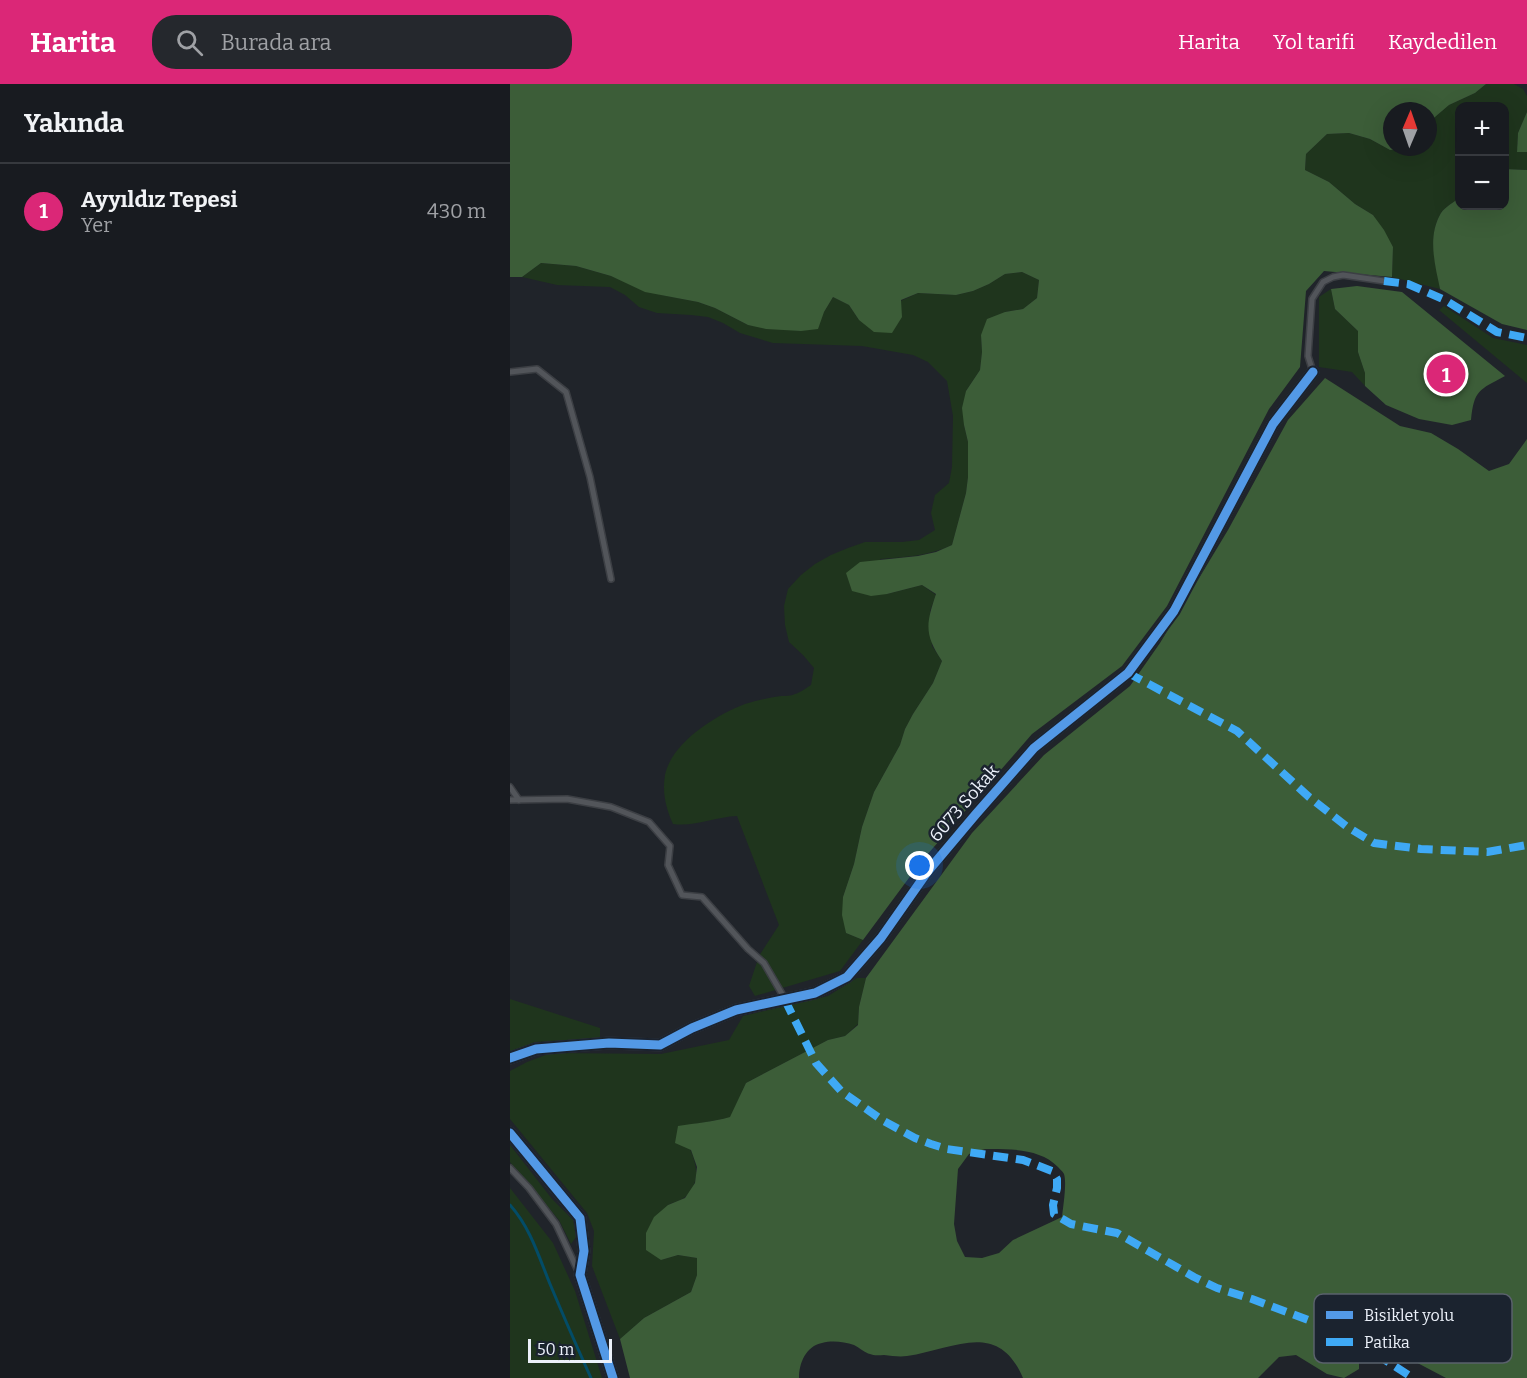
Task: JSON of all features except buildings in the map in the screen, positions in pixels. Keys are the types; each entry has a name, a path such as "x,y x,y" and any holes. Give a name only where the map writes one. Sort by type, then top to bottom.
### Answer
{"street":[{"name":"6073 Sokak","path":"510,1058 536,1049 609,1043 660,1045 692,1028 736,1010 815,993 847,977 881,938 928,870 1034,748 1128,673 1174,611 1273,424 1313,372"},
{"path":"510,1133 580,1218 584,1251 580,1275 613,1378"}],"lane":[{"path":"1313,372 1308,356 1312,298 1323,282 1343,275 1384,281"},
{"path":"510,372 537,369 566,392 590,477 611,579"},
{"path":"510,787 519,800"},
{"path":"510,800 567,799 611,807 649,822 670,846 668,865 682,895 702,897 748,949 764,963 785,1000"},
{"path":"510,1168 529,1188 556,1224 580,1275"}],"green space":[{"path":"510,84 1486,84 1475,93 1449,105 1437,115 1437,102 1383,102 1383,146 1370,139 1349,133 1327,134 1306,154 1305,170 1329,182 1355,204 1373,215 1384,230 1393,247 1392,277 1324,271 1306,291 1300,367 1269,409 1167,606 1122,666 1032,734 920,863 863,940 846,933 842,915 843,897 854,864 862,827 874,792 900,745 913,714 933,683 942,661 932,643 928,629 936,594 922,585 871,596 852,591 846,573 860,562 918,556 952,545 968,477 968,442 962,408 966,391 980,370 981,335 987,319 1005,312 1023,309 1037,298 1039,280 1022,272 1005,274 973,291 956,295 918,293 901,300 902,317 892,333 874,332 859,320 849,305 833,297 818,329 801,331 766,329 748,325 698,302 645,292 611,276 576,266 541,263 522,277 510,277"},
{"path":"1486,84 1514,84 1523,89 1527,96 1527,112 1518,133 1517,152 1527,152 1527,170 1509,169 1509,102 1456,102 1475,93"},
{"path":"1455,102 1455,201 1441,213 1434,231 1434,251 1440,289 1392,277 1393,247 1373,215 1355,204 1329,182 1305,170 1306,154 1327,134 1349,133 1370,139 1383,146 1383,156 1437,156 1437,115"},
{"path":"1527,112 1527,152 1517,152 1518,133"},
{"path":"1509,169 1527,170 1527,330 1502,324 1440,289 1433,241 1437,222 1447,207 1455,201 1455,210 1509,210"},
{"path":"541,263 576,266 662,295 698,302 748,325 801,331 824,312 833,297 849,305 859,320 918,293 956,295 973,291 1005,274 1022,272 1039,280 1037,298 1023,309 1005,312 981,335 980,370 966,391 964,425 968,442 968,477 952,545 926,554 880,559 887,594 922,585 936,595 930,611 932,646 942,661 933,683 913,714 900,745 874,792 862,827 854,864 843,897 846,933 863,940 840,971 755,996 749,986 759,956 779,925 737,816 681,825 673,824 665,800 665,775 669,763 686,741 721,715 745,704 799,693 811,685 814,668 789,642 785,625 784,606 788,589 801,575 831,555 865,542 919,540 935,530 931,513 935,495 949,483 952,467 953,416 947,381 928,362 913,355 862,346 773,343 740,333 708,317 657,313 639,307 625,295 610,287 557,285 522,277"},
{"path":"1357,286 1402,292 1505,376 1479,392 1474,402 1471,420 1452,425 1419,419 1386,405 1365,386 1365,373 1358,352 1358,331 1335,309 1331,289"},
{"path":"1331,289 1335,309 1358,331 1358,352 1365,373 1365,386 1352,372 1319,367 1319,297"},
{"path":"1444,306 1493,338 1527,345 1527,383 1439,310"},
{"path":"1325,378 1400,426 1431,433 1489,471 1509,464 1527,439 1527,1378 1446,1378 1418,1363 1512,1363 1512,1294 1314,1294 1314,1363 1359,1363 1359,1369 1344,1378 1327,1374 1296,1355 1279,1357 1258,1378 1023,1378 1013,1360 1001,1349 988,1343 958,1344 924,1353 899,1356 872,1355 854,1345 826,1342 816,1345 804,1356 799,1378 630,1378 620,1339 644,1318 691,1292 697,1275 697,1258 678,1255 661,1260 646,1250 646,1233 654,1217 668,1205 685,1198 695,1183 697,1167 691,1150 675,1143 678,1126 730,1117 746,1083 828,1040 845,1036 858,1025 859,1007 866,978 972,833 1044,755 1130,686 1160,643 1228,530 1288,420","holes":["985,1149 1014,1150 1042,1156 1064,1173 1062,1217 1013,1240 999,1253 982,1258 965,1257 957,1241 954,1224 958,1169 969,1154"]},
{"path":"857,978 866,978 859,1007 858,1024 845,1036 828,1040 746,1083 731,1117 678,1127 692,1152 696,1171 695,1180 692,1189 685,1197 668,1205 661,1260 678,1255 697,1258 697,1275 691,1292 644,1318 620,1339 592,1266 594,1231 587,1213 510,1119 510,1071 551,1053 661,1054 729,1040 743,1016 828,996"},
{"path":"510,999 600,1028 600,1038 535,1042 510,1052"},
{"path":"510,1145 552,1199 573,1220 576,1237 571,1244 559,1220 510,1162"},
{"path":"510,1188 553,1243 575,1291 602,1378 510,1378"}],"waterway":[{"path":"510,1205 523,1223 533,1243 591,1378"}],"marked path":[{"path":"1384,281 1408,284 1445,300 1497,332 1527,338"},
{"path":"1128,673 1237,731 1309,797 1346,826 1374,843 1421,849 1487,852 1527,845"},
{"path":"785,1000 816,1063 841,1091 882,1120 915,1138 947,1149 1023,1160 1052,1171 1057,1179 1054,1214 1071,1224 1117,1233 1217,1288 1314,1322"},
{"path":"1390,1363 1413,1378"}],"cycle path":[{"path":"510,1058 536,1049 609,1043 660,1045 692,1028 736,1010 815,993 847,977 881,938 928,871 1034,748 1128,673 1174,611 1273,424 1313,372"},
{"path":"510,1133 580,1218 584,1251 580,1275 613,1378"}],"place":[{"name":"Ayyıldız Tepesi","path":"1446,374"}]}
